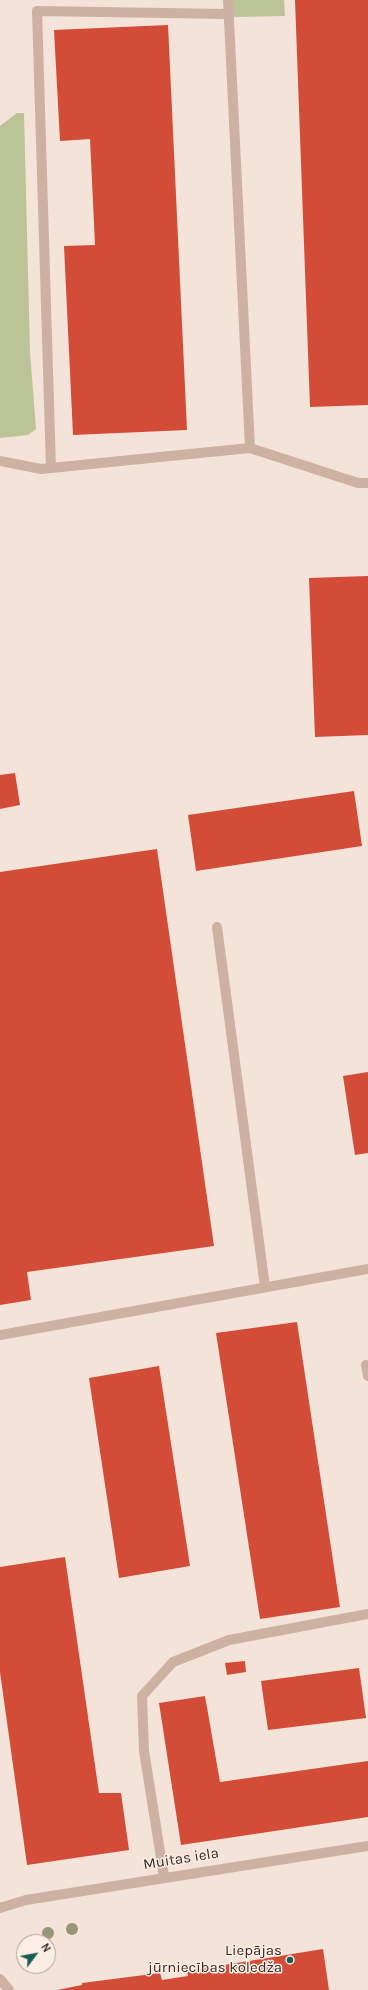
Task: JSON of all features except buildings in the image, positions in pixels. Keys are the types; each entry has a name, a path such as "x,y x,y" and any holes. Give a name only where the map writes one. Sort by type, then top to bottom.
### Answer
{"street":[{"path":"228,0 250,448"},
{"path":"51,468 37,11 228,14"},
{"path":"0,461 41,469 250,448 358,483 368,483"},
{"path":"217,927 265,1286"},
{"path":"0,1335 265,1286 368,1269"},
{"path":"366,1365 368,1376"},
{"path":"164,1877 144,1751 142,1696 173,1662 229,1640 368,1614"},
{"name":"Muitas iela","path":"0,1908 26,1900 368,1846"},
{"path":"0,1979 9,1990"}],"green space":[{"path":"231,0 284,0 285,16 232,17"},
{"path":"17,113 24,113 30,352 36,429 28,435 0,438 0,126"}],"place":[{"name":"Liepājas jūrniecības koledža","path":"290,1960"}]}
